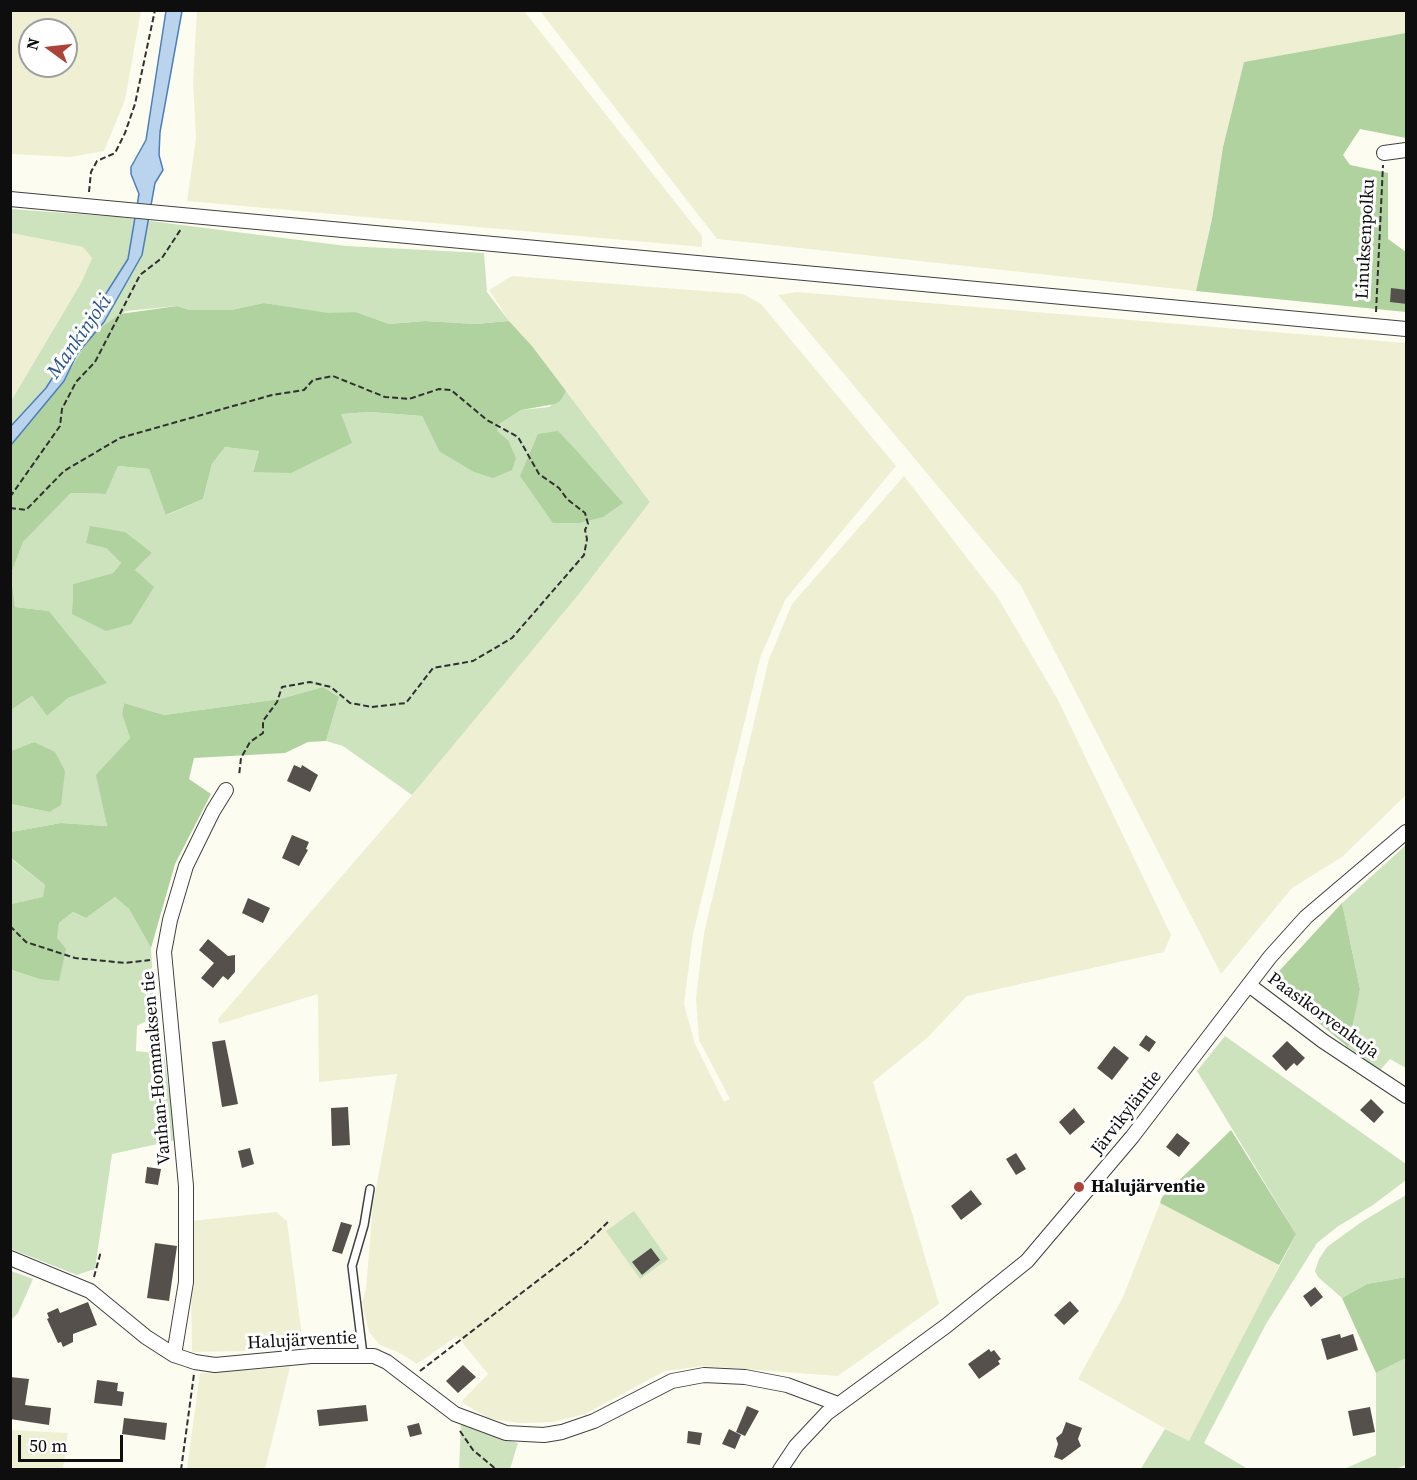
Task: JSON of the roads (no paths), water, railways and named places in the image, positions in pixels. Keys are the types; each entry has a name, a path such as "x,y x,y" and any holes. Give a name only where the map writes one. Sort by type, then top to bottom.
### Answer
{"street":[{"path":"1384,153 1407,150"},
{"path":"10,199 1407,329"},
{"name":"Vanhan-Hommaksen tie","path":"174,1355 186,1282 186,1186 165,959 170,920 186,866 226,790"},
{"name":"Järvikyläntie","path":"780,1470 796,1446 838,1404 946,1326 1027,1261 1132,1137 1249,984 1305,917 1407,832"},
{"name":"Paasikorvenkuja","path":"1249,984 1323,1041 1407,1096"},
{"name":"Halujärventie","path":"10,1258 90,1291 146,1337 174,1355 195,1362 215,1365 311,1356 363,1355 387,1362 455,1414 507,1433 544,1435 594,1421 672,1381 704,1375 745,1377 787,1385 838,1404"}],"lane":[{"path":"363,1355 362,1330 351,1274 370,1189"}],"water":[{"name":"Mankinjoki","path":"166,11 182,11 160,132 159,155 163,170 155,183 142,255 104,322 77,354 64,381 11,445 11,426 46,388 128,259 139,194 131,174 131,167 146,140"}],"place":[{"name":"Halujärventie","path":"1079,1187"}]}
